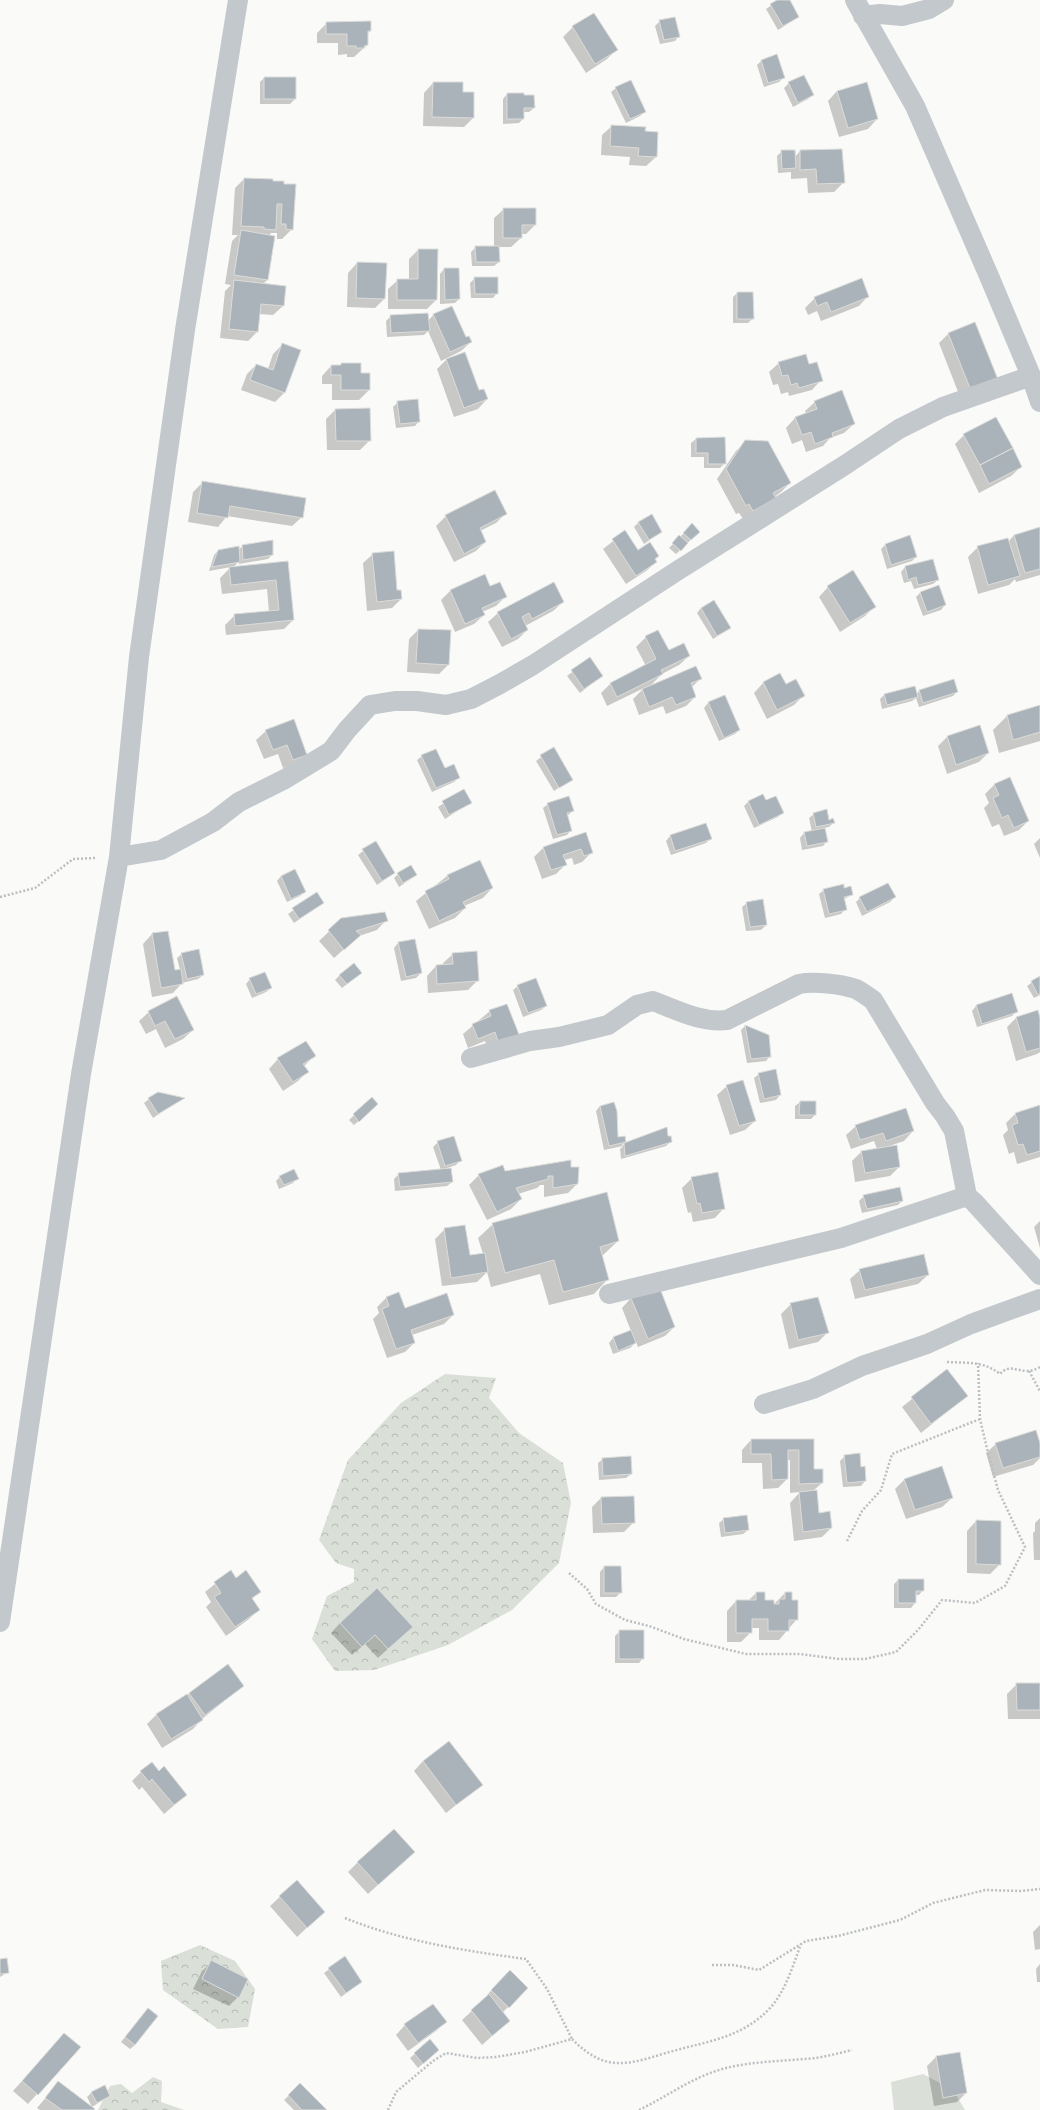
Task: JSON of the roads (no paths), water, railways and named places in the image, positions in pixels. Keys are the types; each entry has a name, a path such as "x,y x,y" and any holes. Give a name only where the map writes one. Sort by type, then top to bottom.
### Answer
{"street":[{"path":"0,1622 80,1074 119,856 139,657 185,330 238,0"},
{"path":"859,8 880,14 902,16 929,9 944,0"},
{"path":"859,8 915,106 1031,376 1040,402"},
{"path":"119,856 161,850 213,822 239,802 285,779 331,751 347,730 370,705 395,701 417,701 446,705 471,699 500,684 533,665 899,429 943,407 1031,376"},
{"path":"471,1058 530,1041 559,1037 608,1025 645,1002 653,1001 704,1020 715,1021 727,1020 799,984 820,983 856,990 873,1000 935,1103 954,1131 967,1196 1040,1275"},
{"path":"609,1294 841,1238 967,1196"},
{"path":"764,1404 813,1389 862,1366 927,1344 971,1324 1040,1299"}]}
